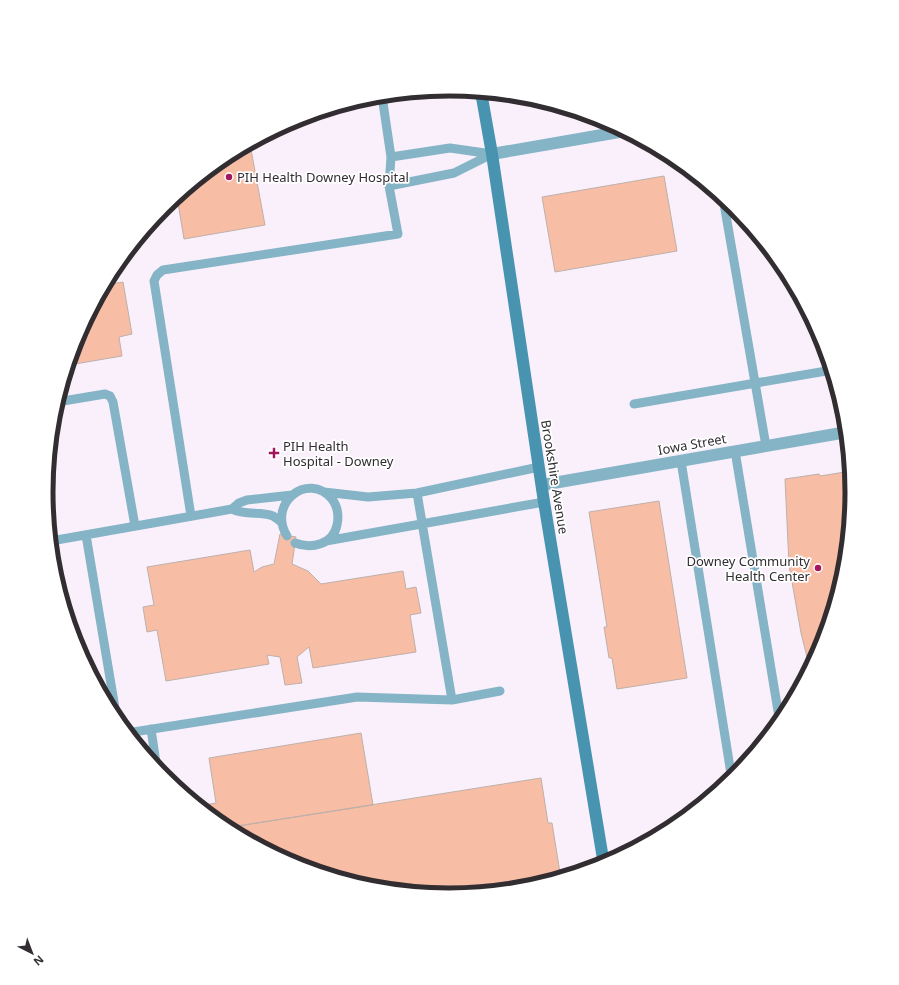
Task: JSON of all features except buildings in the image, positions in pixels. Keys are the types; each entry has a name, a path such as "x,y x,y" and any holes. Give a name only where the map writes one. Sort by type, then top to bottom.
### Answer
{"street":[{"name":"Brookshire Avenue","path":"482,98 492,154 544,502 603,858"},
{"path":"492,154 615,133"},
{"name":"Iowa Street","path":"542,485 841,433"}],"lane":[{"path":"191,516 154,282 157,275 163,270 398,234 389,186 391,158 383,102"},
{"path":"391,158 450,148 492,154"},
{"path":"389,186 454,173 492,154"},
{"path":"726,208 766,446"},
{"path":"634,404 827,371"},
{"path":"64,401 105,394 110,396 113,402 135,526"},
{"path":"735,451 778,714"},
{"path":"681,461 731,772"},
{"path":"56,540 232,509 239,503 247,500 292,495 308,489 368,498 417,493 539,467"},
{"path":"295,543 310,546 319,545 332,536 338,520 335,504 324,492"},
{"path":"417,493 452,700"},
{"path":"287,536 281,522 281,514 284,506 292,495"},
{"path":"326,541 544,502"},
{"path":"232,509 242,513 256,513 274,516 281,522"},
{"path":"86,534 114,704"},
{"path":"134,732 357,697 452,700 500,691"},
{"path":"151,729 156,759"}],"place":[{"name":"PIH Health Downey Hospital","path":"229,177"},
{"name":"PIH Health Hospital - Downey","path":"274,453"},
{"name":"Downey Community Health Center","path":"818,568"}]}
